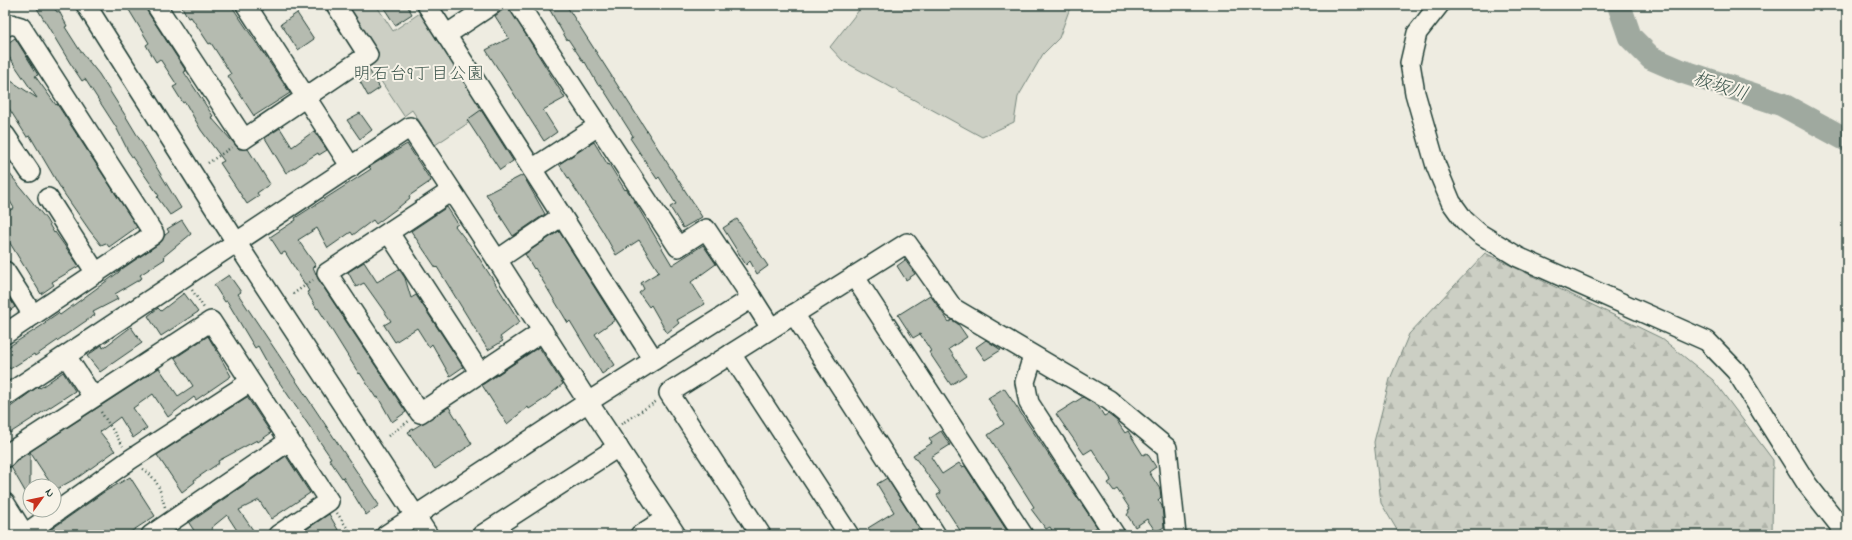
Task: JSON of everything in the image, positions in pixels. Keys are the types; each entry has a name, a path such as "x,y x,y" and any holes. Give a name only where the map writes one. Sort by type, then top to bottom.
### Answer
{"street":[{"path":"86,5 236,242 428,535"},
{"path":"156,5 244,139 368,55 336,5"},
{"path":"246,5 351,167"},
{"path":"427,5 654,360"},
{"path":"446,35 492,5"},
{"path":"519,5 678,247 706,229 771,328"},
{"path":"1439,5 1417,33 1410,63 1415,93 1436,166 1451,202 1464,220 1480,234 1518,257 1707,341 1736,371 1807,484 1847,535"},
{"path":"5,27 11,24 20,27 154,234 5,334"},
{"path":"532,169 598,126"},
{"path":"5,396 410,127 676,535"},
{"path":"5,135 30,172"},
{"path":"451,191 328,273 420,413 543,331"},
{"path":"48,198 96,273"},
{"path":"497,260 562,216"},
{"path":"388,233 480,373"},
{"path":"761,535 669,393 907,243 953,308 1109,400 1167,448 1176,535"},
{"path":"5,271 33,315"},
{"path":"854,276 1023,535"},
{"path":"386,535 588,402 752,298"},
{"path":"794,314 936,535"},
{"path":"5,458 10,452 93,397 212,321 250,382 329,501 278,535"},
{"path":"732,354 849,535"},
{"path":"66,356 93,397"},
{"path":"1033,356 1025,382 1029,403 1115,535"},
{"path":"5,503 25,535 132,459 250,382"},
{"path":"482,535 613,440"},
{"path":"151,535 289,441"},
{"path":"640,535 665,519"}],"path":[{"path":"208,163 244,139"},
{"path":"293,294 321,275 328,273"},
{"path":"194,292 202,306"},
{"path":"613,440 669,393"},
{"path":"388,436 420,413"},
{"path":"342,520 352,535"}],"green space":[{"name":"明石台9丁目公園","path":"352,5 376,5 393,31 423,11 488,110 435,145 412,110 404,116 369,63 378,56 347,9"},
{"path":"863,5 1071,5 1059,38 1043,54 1018,97 1014,122 982,137 843,61 830,47"},
{"path":"1485,253 1661,338 1713,380 1773,460 1772,535 1400,535 1381,503 1374,442 1390,379 1409,334"}],"building":[{"path":"35,5 52,5 57,12 59,11 67,26 65,27 79,49 99,74 181,208 170,215 157,197 159,196 128,151 116,127 85,79 82,81 70,63"},
{"path":"126,5 145,5 147,11 186,71 184,72 213,116 211,117 239,149 248,149 270,184 257,193 259,196 247,204 220,163 224,161 201,130 185,102 183,103 173,87 177,85 160,59 156,62 146,45 149,43"},
{"path":"181,5 231,5 290,93 254,116 228,76 231,74 211,43 209,44 191,17 188,18"},
{"path":"382,5 407,5 412,14 395,25"},
{"path":"547,5 566,5 702,217 683,228 670,207 676,204 659,177 657,179 630,138 633,136 600,84 598,85 585,62 584,63 568,39 567,40"},
{"path":"508,6 565,98 543,110 557,132 544,141 486,50 509,38 495,16"},
{"path":"297,13 314,39 298,50 281,24"},
{"path":"15,38 38,75 35,76 56,105 57,104 137,227 109,247 106,243 101,245 90,231 63,192 30,136 27,137 5,102 5,77 37,98 5,51 5,45"},
{"path":"368,68 380,88 368,96 357,76"},
{"path":"481,110 513,161 500,170 467,120"},
{"path":"360,113 372,130 360,139 347,120"},
{"path":"280,128 292,147 314,131 327,150 319,155 318,153 286,173 265,138"},
{"path":"594,142 625,190 626,189 630,194 672,265 703,245 716,264 691,282 705,304 677,320 679,323 667,333 651,305 649,307 639,293 644,289 641,283 659,272 639,240 616,255 602,230 559,164"},
{"path":"407,144 431,181 409,196 410,198 376,224 373,220 353,235 351,232 328,248 317,228 298,240 316,266 313,267 318,279 406,412 392,422 378,397 376,398 360,373 359,374 318,308 317,309 307,292 309,291 285,252 281,254 270,237 296,220 295,218 371,169 369,167"},
{"path":"5,168 46,219 54,233 55,232 79,266 52,282 54,285 41,294 5,235 5,213 14,208 5,193"},
{"path":"523,175 545,214 513,236 486,194"},
{"path":"447,207 458,224 455,226 474,250 520,322 500,337 503,341 488,350 437,267 436,268 411,231"},
{"path":"737,219 768,266 757,274 750,261 746,265 723,228"},
{"path":"182,220 191,234 163,257 165,259 140,275 142,278 115,294 118,299 93,312 95,315 35,356 34,354 10,369 5,361 5,349 46,323 45,322 58,313 60,315 119,271 160,243 169,232 167,229"},
{"path":"559,231 615,320 595,334 615,365 602,374 570,321 568,323 525,254"},
{"path":"905,260 915,274 906,280 897,266"},
{"path":"364,262 377,282 399,269 405,278 411,298 416,295 463,367 450,376 432,344 429,347 417,328 395,342 384,325 391,321 364,283 356,287 348,272"},
{"path":"229,275 241,292 238,294 379,505 366,515 343,477 342,478 329,459 331,458 273,373 258,346 255,348 227,301 225,302 214,285"},
{"path":"5,291 15,307 5,314"},
{"path":"184,293 198,312 161,336 148,316 158,308 161,311"},
{"path":"930,295 949,322 952,320 958,324 967,337 949,349 966,375 951,385 929,352 931,351 920,334 913,338 898,315"},
{"path":"131,327 142,343 100,372 87,356 102,345 103,348"},
{"path":"208,336 231,376 196,400 194,397 168,417 153,394 133,408 147,428 133,438 120,417 100,432 115,451 80,476 62,486 62,478 47,478 30,452 30,478 22,478 22,486 11,467 17,460 159,368 178,396 193,386 175,358"},
{"path":"986,340 1001,350 985,360 976,347"},
{"path":"539,347 563,384 543,400 529,409 528,407 507,424 482,385"},
{"path":"63,372 75,391 10,433 5,425 5,411 36,388 40,388"},
{"path":"1004,388 1097,527 1084,535 1055,535 1050,527 1046,529 1031,509 1034,507 988,435 1004,424 988,398"},
{"path":"247,397 271,433 258,442 257,440 218,461 219,463 194,480 195,482 182,492 157,455"},
{"path":"1083,397 1098,406 1104,416 1108,414 1117,421 1125,433 1128,431 1143,455 1147,453 1156,467 1149,472 1160,489 1161,497 1158,500 1162,506 1164,527 1156,532 1147,519 1135,527 1127,515 1129,512 1128,510 1130,509 1117,489 1114,491 1108,483 1111,481 1110,478 1092,449 1084,454 1056,414"},
{"path":"449,407 472,444 435,469 408,432"},
{"path":"941,431 950,445 931,457 942,474 959,463 962,467 965,466 1009,534 963,535 937,495 941,493 913,455 932,443 929,439"},
{"path":"286,456 310,493 271,519 259,500 239,510 253,530 246,535 240,535 227,515 211,528 215,535 197,535 189,523"},
{"path":"130,477 155,516 126,535 43,535 104,492"},
{"path":"887,478 923,535 872,535 868,528 894,512 877,484"},
{"path":"329,514 341,535 298,535"}],"waterway":[{"name":"板坂川","path":"1619,5 1630,37 1651,58 1681,71 1781,104 1847,140"}]}
